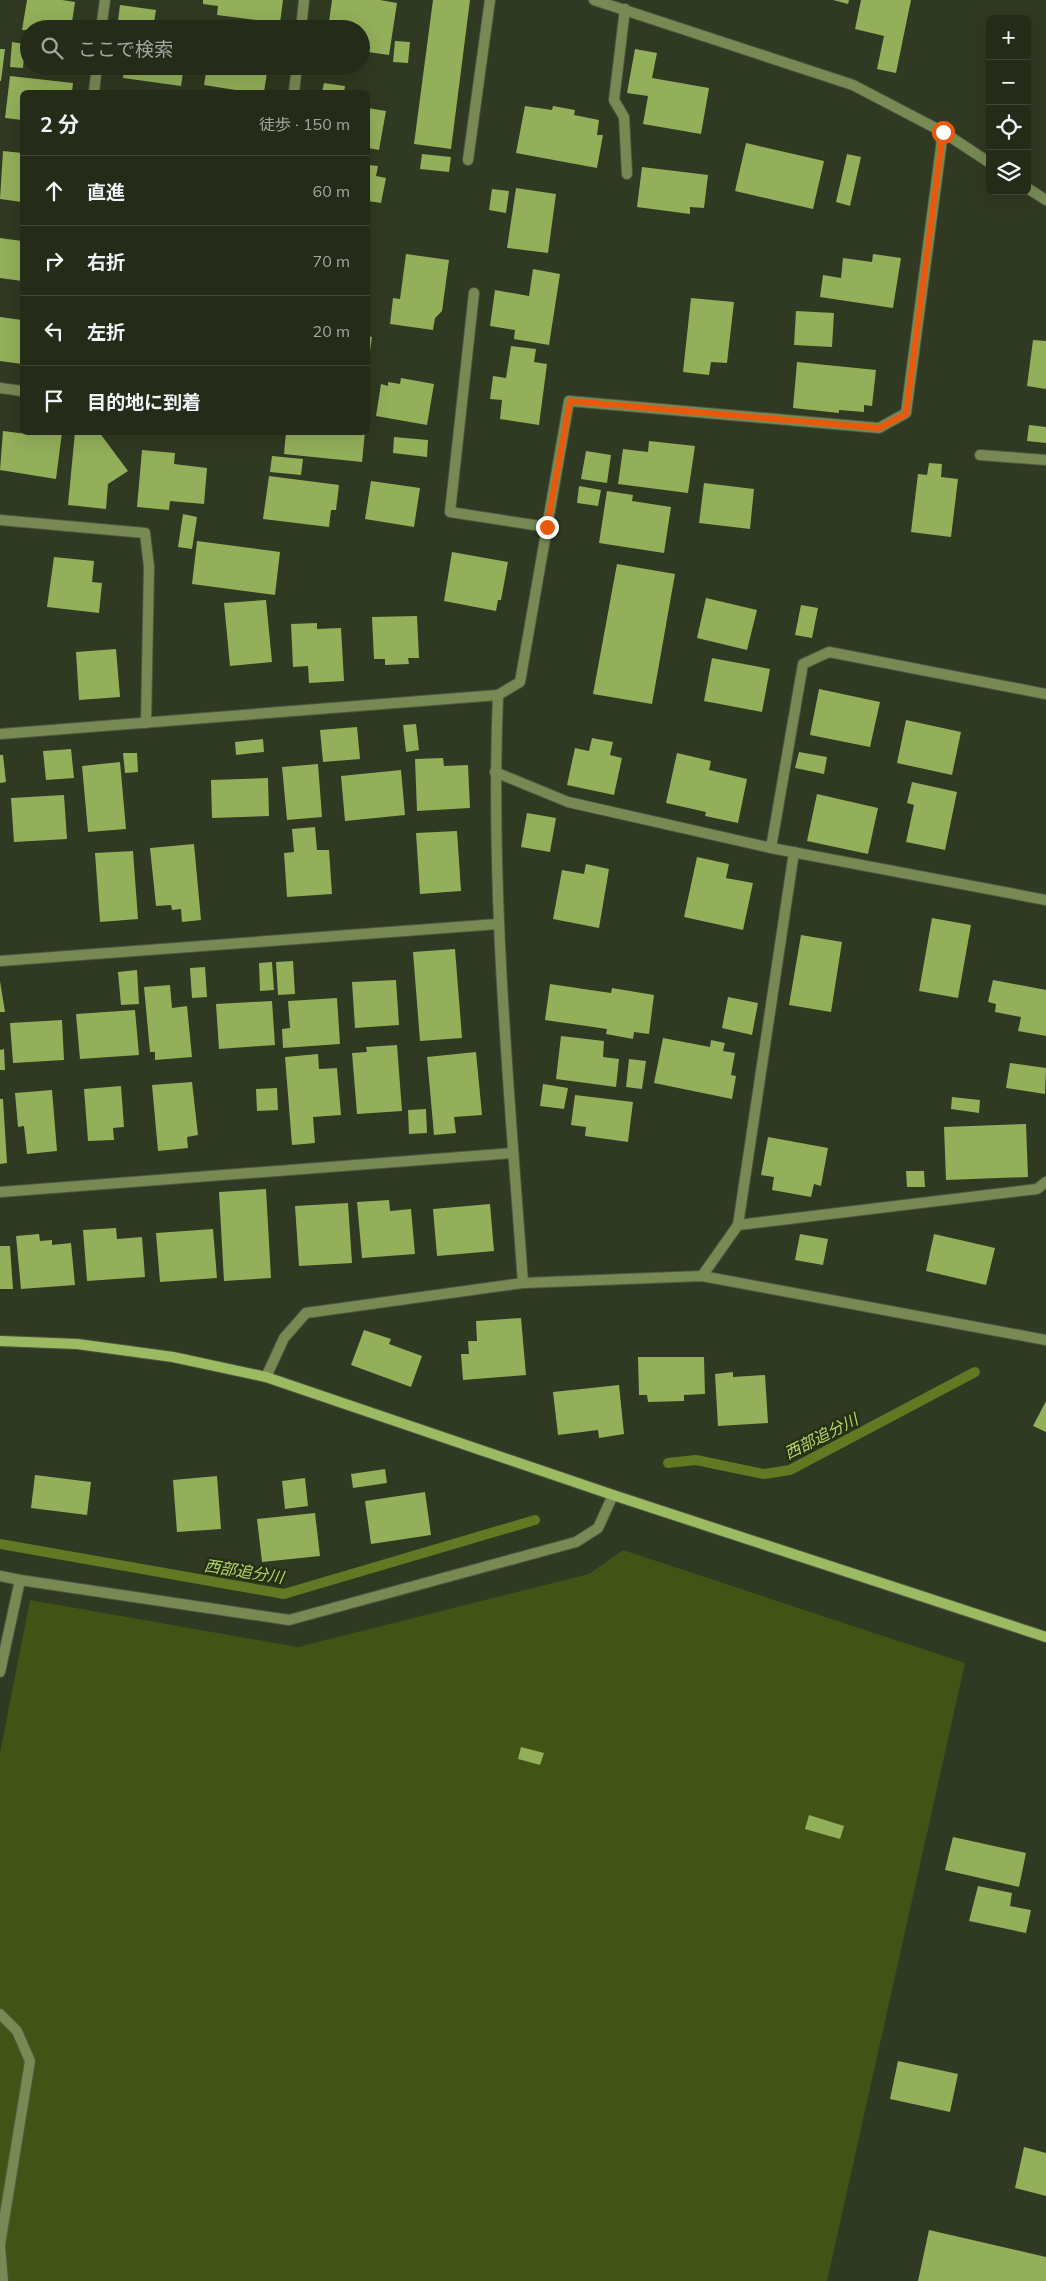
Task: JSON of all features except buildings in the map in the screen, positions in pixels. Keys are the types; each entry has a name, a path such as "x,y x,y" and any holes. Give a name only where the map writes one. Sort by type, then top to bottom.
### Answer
{"street":[{"path":"102,20 105,0"},
{"path":"302,20 304,0"},
{"path":"468,160 490,0"},
{"path":"594,0 853,85 943,132 986,160"},
{"path":"626,9 614,100 624,117 627,174"},
{"path":"94,90 96,75"},
{"path":"294,90 296,75"},
{"path":"0,734 498,695 520,682 570,401 879,428 906,414 943,132"},
{"path":"1031,191 1046,200"},
{"path":"474,293 450,512 547,527"},
{"path":"0,388 20,391"},
{"path":"980,455 1046,460"},
{"path":"0,520 145,533 149,567 146,723"},
{"path":"771,848 804,664 829,652 1046,694"},
{"path":"498,695 495,772 498,924 523,1283"},
{"path":"495,772 568,802 771,848 1046,900"},
{"path":"702,1276 738,1225 794,852"},
{"path":"0,961 498,924"},
{"path":"0,1192 514,1153"},
{"path":"738,1225 1037,1189 1046,1182"},
{"path":"266,1377 284,1338 306,1313 523,1283 702,1276 1046,1340"},
{"path":"0,1341 77,1344 173,1357 266,1377 613,1496 1046,1637"},
{"path":"0,1576 289,1620 576,1542 598,1528 613,1496"},
{"path":"0,1672 20,1580"},
{"path":"0,2014 17,2031 30,2062 0,2246 3,2281"}],"green space":[{"path":"623,1550 965,1663 827,2281 0,2281 0,1753 30,1600 298,1647 589,1574"}],"waterway":[{"name":"西部追分川","path":"668,1463 696,1460 764,1474 790,1470 975,1372"},
{"name":"西部追分川","path":"0,1544 284,1594 535,1520"}],"route":[{"path":"547,527 570,401 879,428 906,414 943,132"}]}
